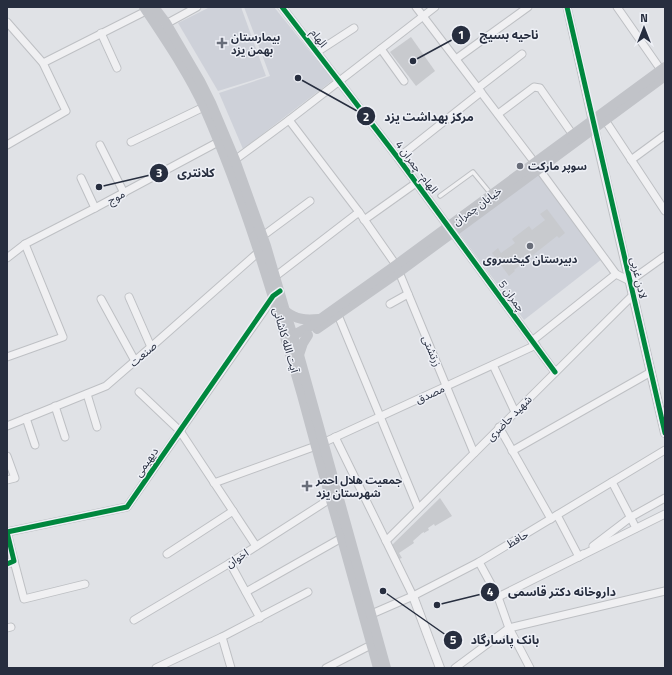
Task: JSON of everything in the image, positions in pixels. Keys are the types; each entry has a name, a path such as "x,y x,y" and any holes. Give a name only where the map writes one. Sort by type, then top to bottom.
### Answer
{"main road":[{"name":"آیت الله کاشانی","path":"149,8 200,81 261,244 320,444 368,616 386,668"},
{"name":"خیابان چمران","path":"290,340 308,335 338,315 397,269 664,71"},
{"name":"خیابان چمران","path":"451,230 492,195 537,166 573,135 605,120 664,71"},
{"name":"خیابان چمران","path":"290,340 397,269"},
{"name":"آیت الله کاشانی","path":"276,294 285,311 290,340 299,355 320,444"},
{"path":"285,311 292,317 305,320 321,319"},
{"path":"299,355 303,343 308,335"},
{"name":"آیت الله کاشانی","path":"368,616 371,645 378,668"}],"street":[{"path":"162,26 197,7"},
{"name":"الهام","path":"282,7 339,82"},
{"path":"416,7 537,166 616,274 630,281 665,256"},
{"path":"231,163 339,82 435,7"},
{"path":"567,7 594,124"},
{"path":"616,7 664,71"},
{"path":"43,63 149,8"},
{"path":"456,59 526,8"},
{"path":"7,22 43,63 66,111 7,145"},
{"path":"317,52 354,28"},
{"path":"101,33 117,68"},
{"path":"381,49 404,81"},
{"path":"398,158 522,54"},
{"name":"الهام- چمران 4","path":"339,82 451,230"},
{"path":"498,114 534,87 540,88 573,135"},
{"path":"131,142 208,105"},
{"name":"زرتشتی","path":"289,120 359,212 397,269 474,453"},
{"path":"605,120 665,212"},
{"name":"لادن غربی","path":"594,124 665,433"},
{"path":"631,160 665,135"},
{"name":"موج","path":"7,258 25,244 222,140"},
{"path":"100,145 124,193"},
{"path":"81,178 95,208"},
{"path":"364,220 416,183"},
{"name":"صنعت","path":"7,426 106,386 151,347 261,244 310,201"},
{"path":"272,279 359,212"},
{"name":"چمران 5","path":"451,230 555,372"},
{"path":"7,357 63,338 25,244"},
{"name":"مصدق","path":"214,483 335,438 493,364 534,343 616,274"},
{"name":"دیهیمی","path":"85,584 24,599 10,563 7,532 127,507 276,294"},
{"path":"390,304 408,294"},
{"name":"شهید حاضری","path":"386,541 633,295"},
{"path":"129,297 151,347"},
{"path":"101,298 134,361"},
{"path":"338,315 418,508"},
{"path":"493,364 515,412"},
{"path":"512,450 651,372"},
{"path":"139,392 180,431 256,546"},
{"path":"86,394 97,427"},
{"path":"55,406 65,438"},
{"path":"26,418 35,445"},
{"path":"499,428 579,557"},
{"path":"335,438 413,596 440,668"},
{"name":"حافظ","path":"368,616 413,596 479,562 665,450"},
{"path":"7,456 15,478 7,480"},
{"path":"612,482 636,528"},
{"name":"اخوان","path":"134,620 230,563 334,496"},
{"path":"579,557 631,517 665,498"},
{"path":"167,554 232,511"},
{"path":"498,597 665,514"},
{"path":"246,592 345,536"},
{"path":"479,562 498,597 509,628 530,668"},
{"path":"230,563 260,618"},
{"path":"455,668 509,628 665,590"},
{"path":"156,668 260,618 308,592"},
{"path":"222,637 231,668"},
{"path":"326,668 371,645"}],"lane":[{"path":"440,196 473,172 492,195"}],"shaded area":[{"name":"بیمارستان بهمن یزد","path":"210,7 241,7 266,76 218,91 178,23"},
{"path":"244,7 274,7 333,80 243,149 219,93 270,76"},
{"name":"دبیرستان کیخسروی","path":"538,174 602,259 524,320 459,233"}],"building":[{"path":"411,37 435,71 416,86 390,52"},
{"path":"547,209 565,233 559,238 557,236 514,270 515,271 509,276 492,253 498,248 501,253 515,243 512,239 529,226 532,230 545,220 540,214"},
{"path":"440,498 452,516 435,526 434,524 428,528 429,530 422,533 413,541 414,543 399,553 402,558 399,559 392,545"}],"cycle path":[{"path":"282,7 398,158 555,372"},
{"path":"567,7 665,433"},
{"path":"7,564 14,561 7,532 127,507 273,296 280,291"}],"place":[{"name":"بیمارستان بهمن یزد","path":"222,43"},
{"name":"ناحیه بسیج","path":"413,61"},
{"name":"مرکز بهداشت یزد","path":"298,78"},
{"name":"سوپر مارکت","path":"520,166"},
{"name":"کلانتری","path":"99,187"},
{"name":"دبیرستان کیخسروی","path":"530,246"},
{"name":"جمعیت هلال احمر شهرستان یزد","path":"307,486"},
{"name":"بانک پاسارگاد","path":"383,591"},
{"name":"داروخانه دکتر قاسمی","path":"437,605"}]}
